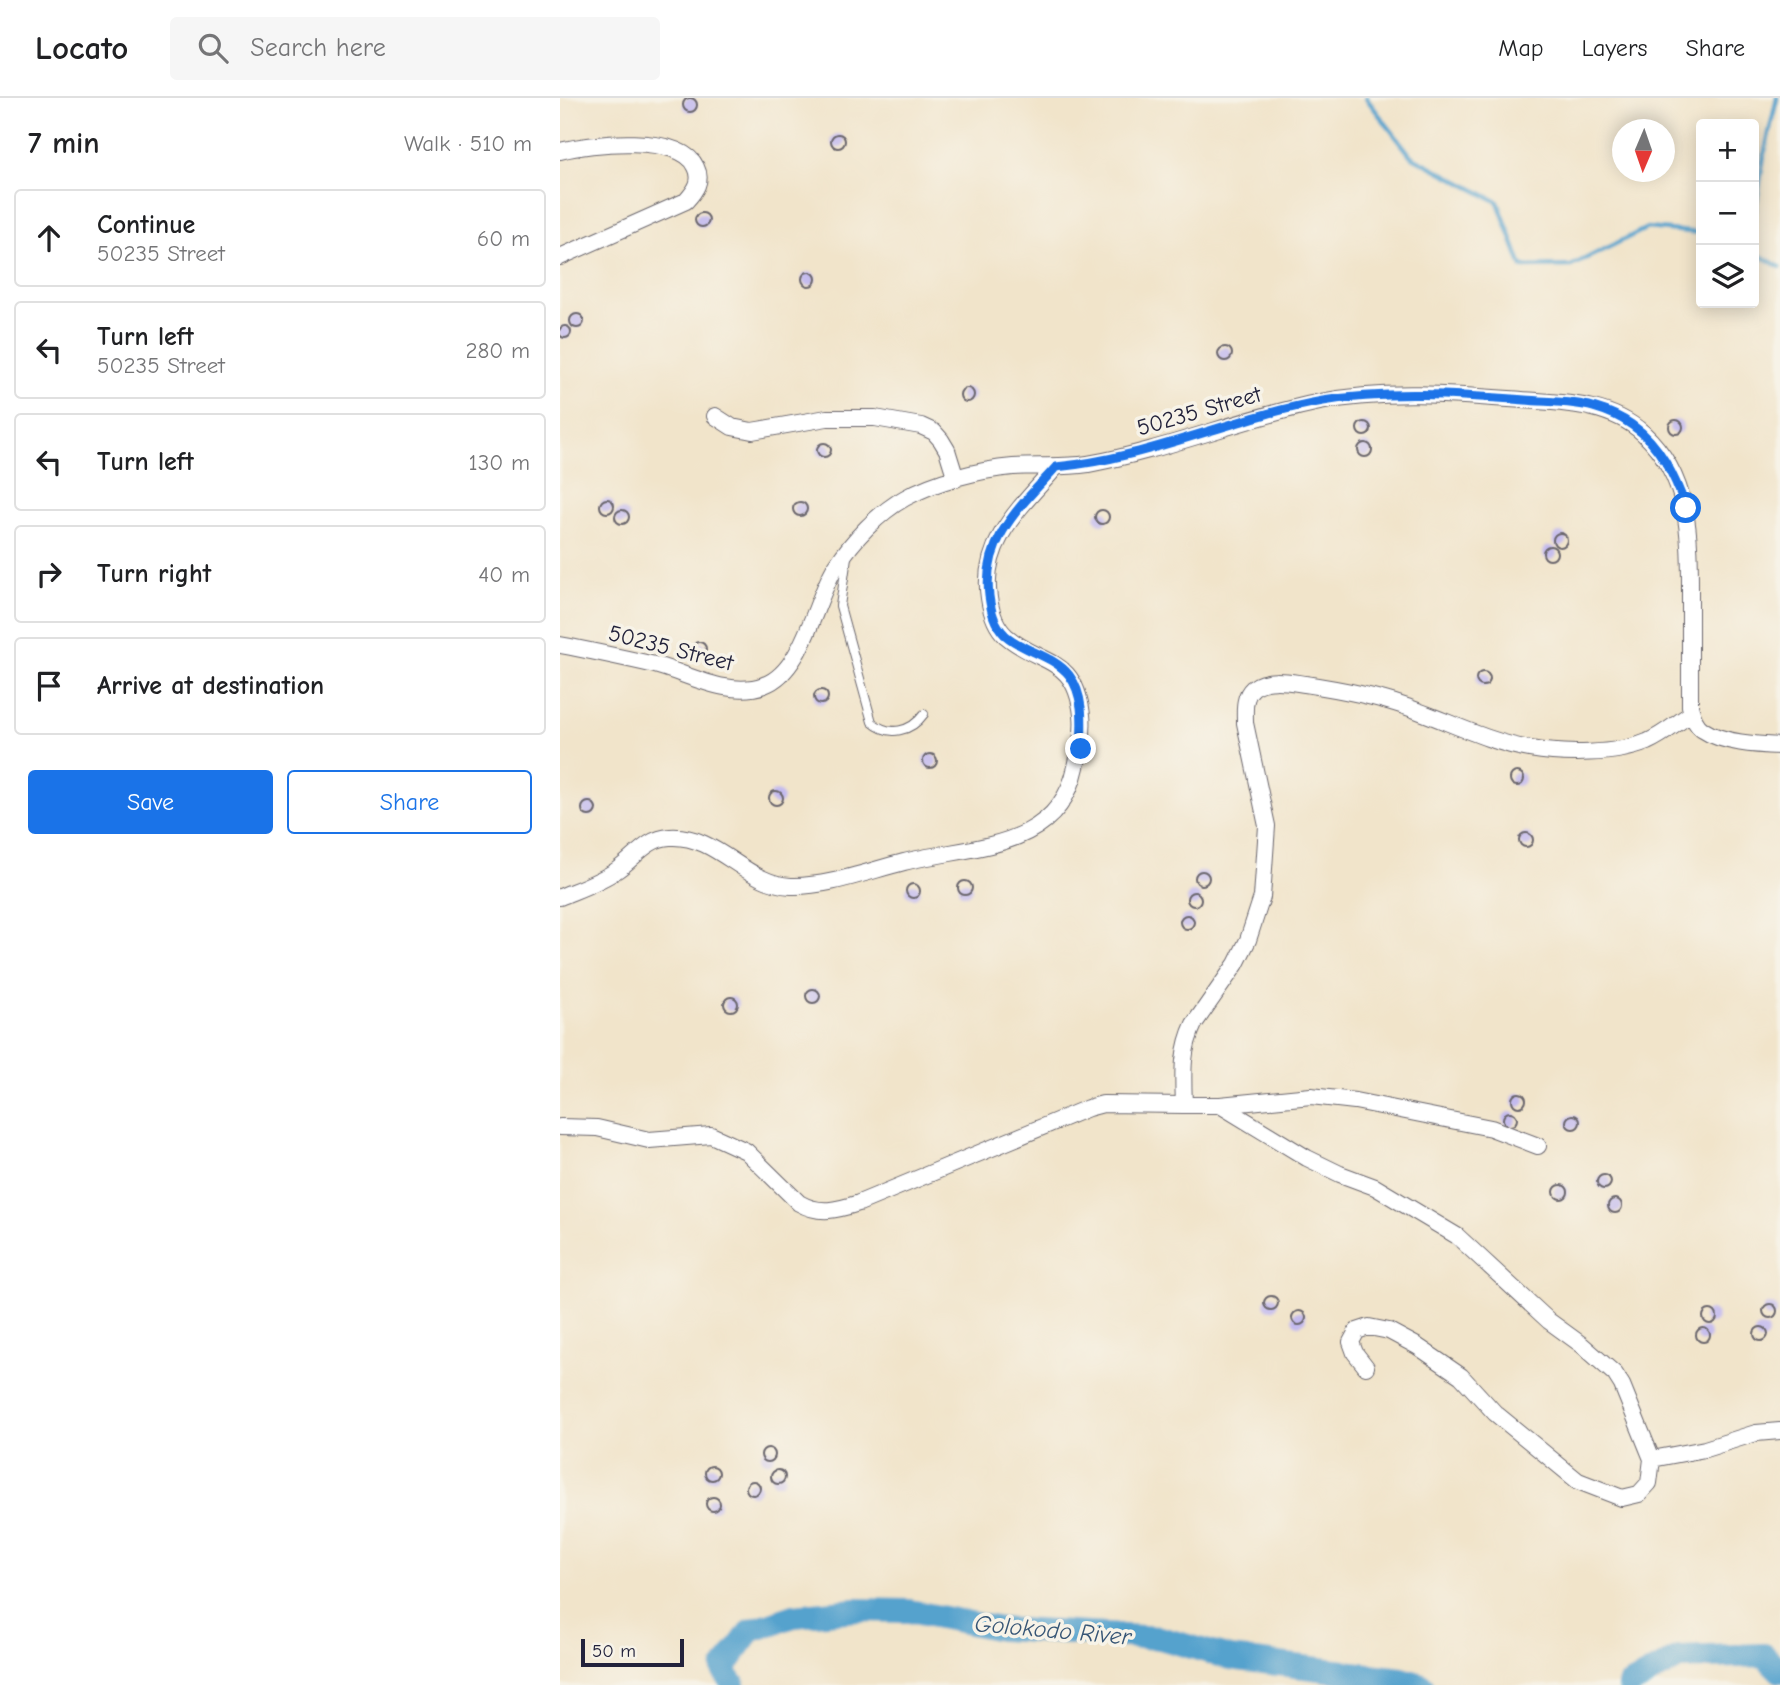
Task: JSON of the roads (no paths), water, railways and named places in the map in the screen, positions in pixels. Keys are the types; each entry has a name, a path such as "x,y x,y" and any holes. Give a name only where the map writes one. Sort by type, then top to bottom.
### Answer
{"street":[{"path":"560,151 626,143 650,144 687,155 695,163 699,174 698,184 686,201 560,257"},
{"name":"50235 Street","path":"560,645 660,667 733,688 750,689 768,684 787,669 836,566 871,523 905,498 973,473 1015,467 1085,464 1143,452 1322,401 1390,395 1488,397 1592,407 1618,416 1646,435 1666,463 1686,508 1692,713"},
{"path":"715,416 732,427 752,431 827,418 875,418 921,426 934,432 941,440 956,479"},
{"path":"560,897 600,880 619,869 642,848 667,837 695,840 712,847 759,877 791,886 842,879 1002,841 1033,830 1051,817 1066,799 1079,758 1083,717 1079,696 1070,676 1062,669 1006,636 991,613 988,581 993,547 1006,526 1056,467"},
{"path":"1184,1105 1183,1057 1189,1035 1236,964 1248,940 1262,897 1267,826 1245,723 1247,695 1261,683 1293,682 1353,693 1401,705 1502,742 1529,749 1588,752 1628,748 1647,742 1692,713 1702,730 1749,744 1780,746"},
{"path":"560,1127 580,1125 649,1140 711,1135 746,1151 799,1203 810,1209 824,1211 859,1203 1103,1104 1220,1105 1311,1096 1355,1101 1491,1128 1538,1146"},
{"path":"1220,1105 1307,1158 1375,1187 1457,1236 1549,1321 1615,1374 1652,1459 1649,1483 1639,1494 1622,1498 1578,1481 1495,1413 1461,1376 1390,1331 1369,1327 1357,1331 1352,1342 1355,1353 1366,1367"},
{"path":"1652,1459 1705,1450 1756,1433 1780,1431"}],"lane":[{"path":"848,551 840,606 872,722 879,728 898,731 918,723 925,714"}],"waterway":[{"path":"1366,98 1411,156 1498,202 1522,267 1571,266 1647,228 1696,233"},
{"path":"1759,188 1777,98"},
{"path":"1759,255 1780,267"},
{"name":"Golokodo River","path":"734,1685 723,1670 750,1631 794,1616 855,1610 909,1611 1000,1629 1160,1638 1230,1658 1402,1679 1422,1685"},
{"name":"Golokodo River","path":"1629,1685 1679,1658 1764,1655 1780,1671"}]}
